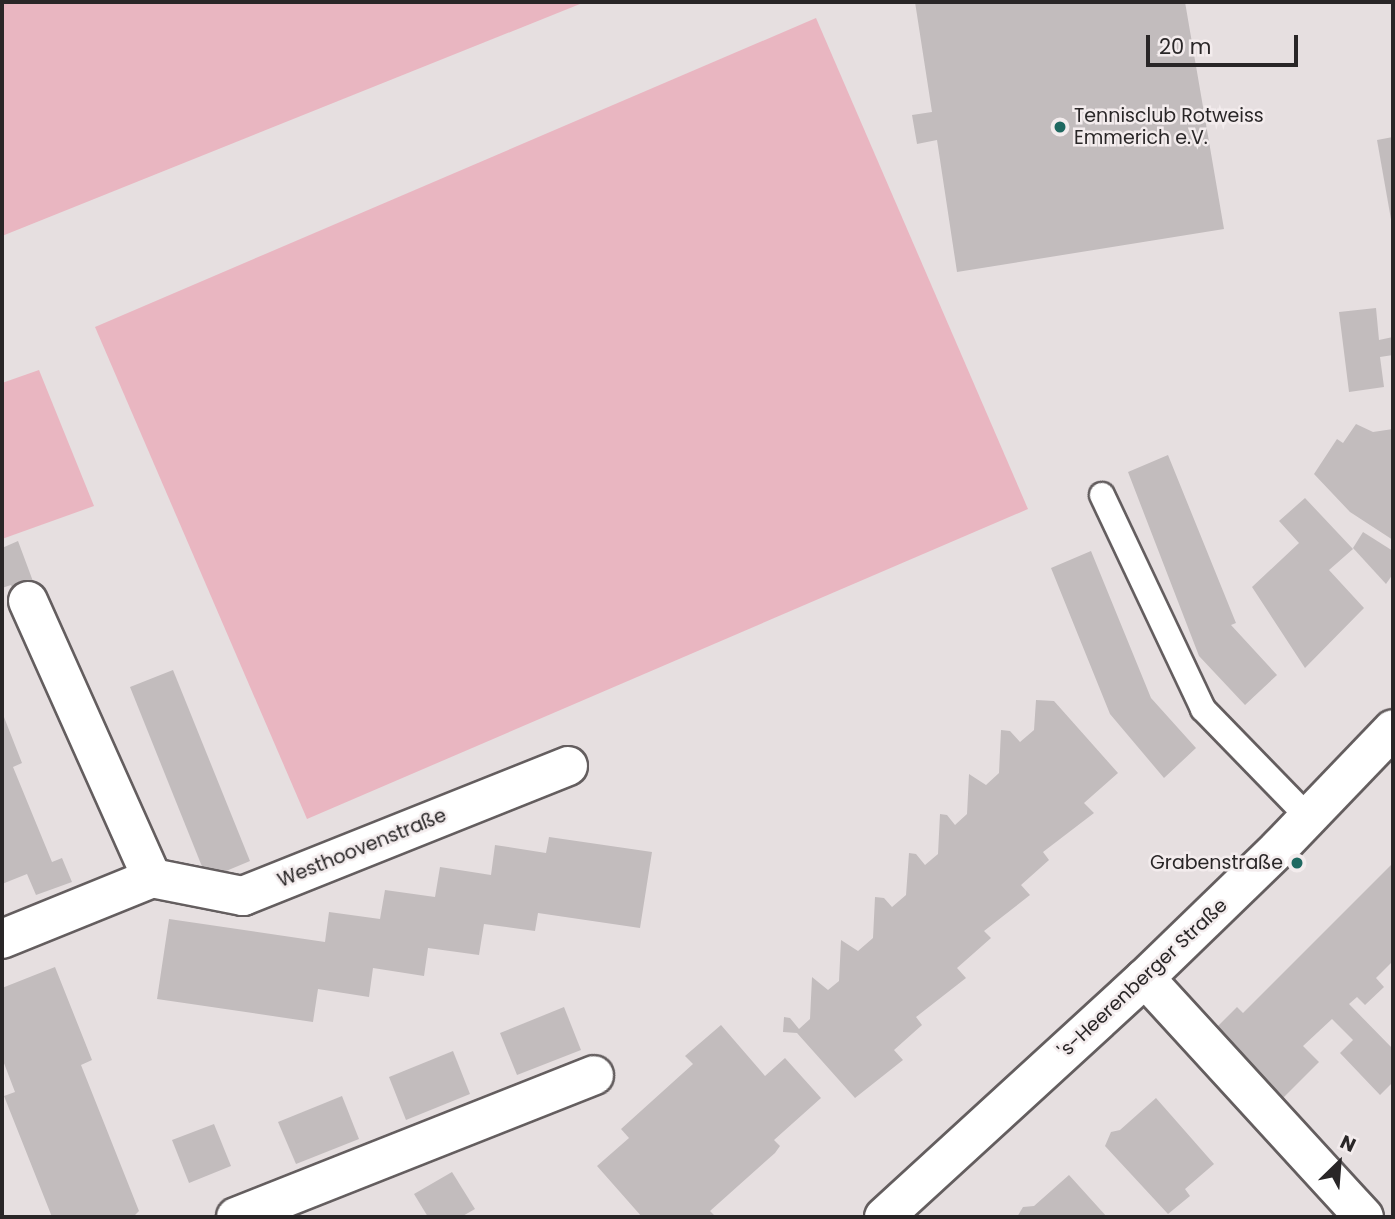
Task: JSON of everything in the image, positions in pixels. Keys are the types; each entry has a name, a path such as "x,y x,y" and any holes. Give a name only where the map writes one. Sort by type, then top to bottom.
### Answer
{"street":[{"path":"2,939 152,878 28,601"},
{"name":"'s-Heerenberger Straße","path":"884,1217 1145,978 1309,818 1393,729"},
{"name":"Westhoovenstraße","path":"152,878 243,896 568,766"},
{"path":"1145,978 1364,1217"},
{"path":"236,1217 594,1075"}],"lane":[{"path":"1102,495 1203,709 1309,818"}],"shaded area":[{"path":"2,2 585,2 2,236"},
{"path":"816,18 1028,509 307,819 95,327"},
{"path":"39,370 94,506 2,539 2,383"}],"building":[{"name":"Tennisclub Rotweiss Emmerich e.V.","path":"915,2 1185,2 1224,229 957,272 937,140 917,144 912,115 932,112"},
{"path":"1393,137 1393,225 1392,225 1377,140"},
{"path":"1376,308 1379,340 1393,337 1393,355 1380,357 1384,387 1349,392 1339,312"},
{"path":"1356,424 1373,432 1393,429 1393,540 1350,512 1314,474 1337,439 1343,443"},
{"path":"1168,455 1236,623 1231,625 1277,675 1245,705 1199,656 1128,472"},
{"path":"1305,498 1353,549 1329,570 1364,608 1305,668 1252,587 1299,543 1279,521"},
{"path":"1363,532 1393,551 1393,574 1386,584 1353,548"},
{"path":"18,541 34,584 14,592 11,585 2,588 2,548"},
{"path":"1091,551 1151,698 1196,748 1164,778 1110,714 1051,568"},
{"path":"173,670 250,861 207,879 130,687"},
{"path":"1036,700 1054,701 1118,773 1084,803 1094,813 1043,852 1049,860 1021,885 1030,895 984,931 991,938 957,968 966,978 916,1017 922,1025 894,1050 903,1060 855,1098 797,1033 783,1032 784,1017 790,1018 799,1029 810,1019 812,977 828,990 839,981 841,940 858,951 873,938 875,897 884,898 892,907 906,895 909,853 916,854 925,865 938,854 940,814 947,815 955,825 967,814 969,774 986,785 999,773 1001,730 1010,731 1020,742 1034,730"},
{"path":"2,712 22,763 13,767 52,862 62,858 72,882 36,895 27,874 2,884"},
{"path":"549,837 652,852 640,928 538,913 535,931 484,924 479,955 428,948 424,976 373,968 369,997 318,989 313,1022 157,999 169,919 325,942 329,912 380,919 385,890 435,897 440,867 491,875 495,845 546,853"},
{"path":"1393,863 1393,961 1376,978 1384,987 1365,1005 1357,997 1349,1004 1393,1049 1393,1082 1380,1095 1340,1053 1353,1040 1332,1019 1303,1046 1319,1062 1276,1105 1207,1037 1237,1007 1243,1013"},
{"path":"55,967 92,1060 81,1065 139,1211 133,1217 52,1217 4,1096 15,1092 2,1058 2,988"},
{"path":"564,1007 581,1050 517,1075 500,1033"},
{"path":"721,1025 765,1076 785,1058 821,1098 774,1140 780,1146 775,1153 710,1211 716,1217 642,1217 597,1166 629,1138 621,1129 693,1064 685,1056"},
{"path":"453,1051 470,1094 406,1120 389,1077"},
{"path":"342,1096 359,1139 296,1164 278,1122"},
{"path":"1156,1098 1214,1164 1185,1189 1190,1196 1168,1214 1105,1146 1111,1132 1120,1130"},
{"path":"214,1124 231,1166 189,1183 172,1140"},
{"path":"452,1172 475,1209 461,1217 428,1217 414,1194"},
{"path":"1069,1175 1107,1217 1017,1217 1023,1207 1034,1206"}],"place":[{"name":"Tennisclub Rotweiss Emmerich e.V.","path":"1060,127"},
{"name":"Grabenstraße","path":"1297,863"}]}
